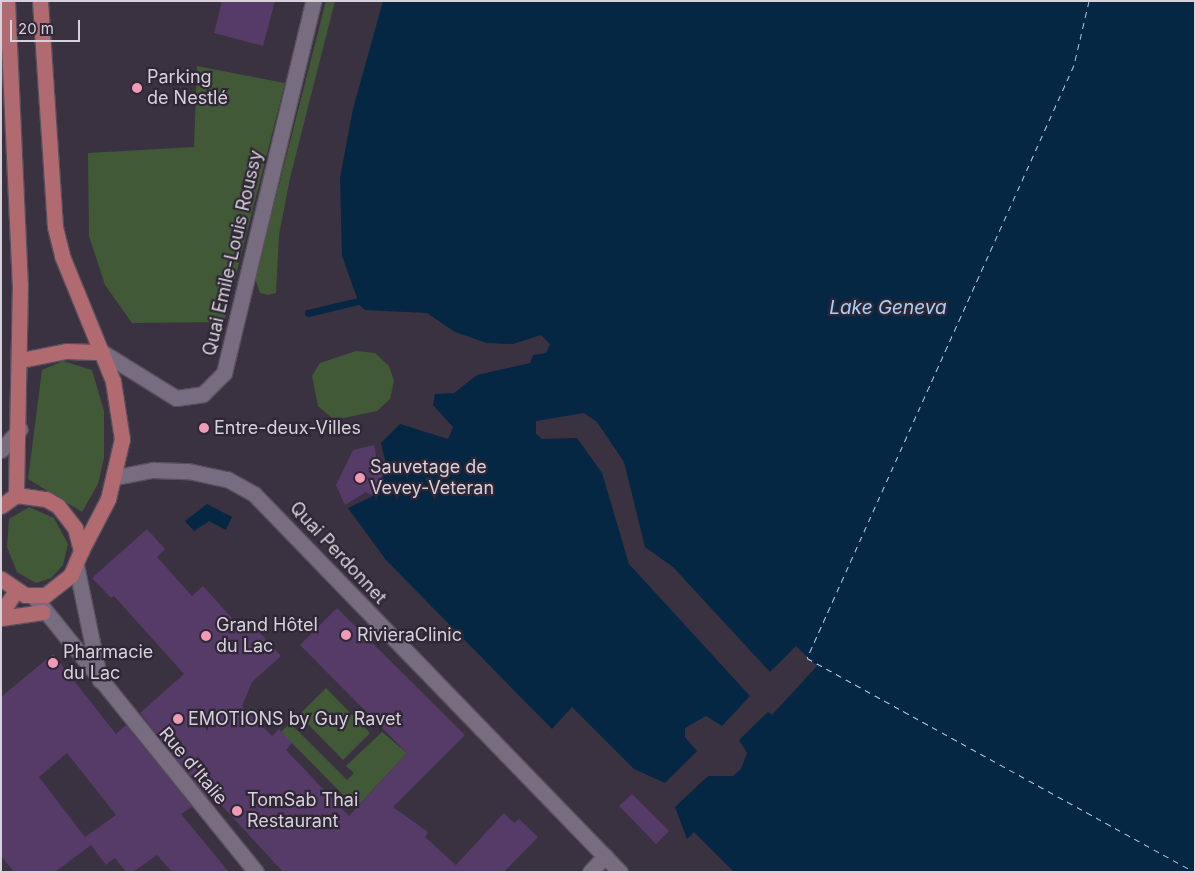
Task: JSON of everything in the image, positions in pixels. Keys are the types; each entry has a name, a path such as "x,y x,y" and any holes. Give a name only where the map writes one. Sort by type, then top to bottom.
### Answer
{"main road":[{"path":"7,1 17,169 21,360 20,430 7,499 34,495 58,506 75,528 78,558"},
{"path":"1,579 16,590 35,598 64,583 98,522 116,477 122,439 120,406 102,352 62,256 55,227 40,1"},
{"path":"21,360 66,352 102,352"},
{"path":"1,613 16,590"},
{"path":"1,618 43,612"}],"street":[{"name":"Quai Emile-Louis Roussy","path":"102,352 176,398 203,394 224,372 313,1"},
{"path":"1,450 20,430"},
{"name":"Quai Perdonnet","path":"116,477 153,470 188,471 227,478 254,494 620,872"},
{"name":"Rue d'Italie","path":"78,558 101,682"},
{"name":"Rue d'Italie","path":"35,598 43,612 256,872"},
{"path":"590,872 605,856"}],"green space":[{"path":"326,1 335,1 290,178 279,235 276,293 268,295 260,293 255,279"},
{"path":"197,66 285,83 224,322 132,323 105,285 89,236 88,153 194,147"},
{"path":"356,351 375,353 389,366 394,381 390,399 377,411 334,420 318,406 312,376 320,363"},
{"path":"63,361 92,370 104,411 104,458 98,484 82,512 28,479 42,370"},
{"path":"29,507 54,518 68,544 63,565 51,578 36,583 17,572 7,547 9,519"},
{"path":"326,688 370,733 343,760 299,715"},
{"path":"290,723 347,780 354,773 346,766 382,732 407,753 356,808 281,732"}],"water":[{"name":"Lake Geneva","path":"383,1 1195,1 1195,872 734,872 694,832 687,839 675,807 708,776 733,776 741,769 747,753 739,740 768,712 772,715 817,666 796,646 770,672 673,567 645,547 624,462 597,422 584,413 536,421 536,434 542,439 577,438 602,473 629,564 750,696 722,726 706,716 685,728 685,737 697,751 665,783 634,769 572,707 552,729 386,560 348,508 373,496 387,468 381,443 400,424 448,439 453,427 433,405 435,394 454,393 477,375 530,363 533,355 546,353 550,344 541,335 513,344 487,343 455,332 427,313 365,310 360,306 342,256 340,178 353,109"},
{"path":"207,504 232,517 226,530 209,521 194,531 185,521"}],"building":[{"path":"222,1 275,1 263,46 214,33"},
{"name":"Sauvetage de Vevey-Veteran","path":"374,445 378,467 385,471 371,495 366,492 345,505 336,485 353,450"},
{"path":"147,529 165,549 157,557 192,596 203,586 239,626 247,619 281,656 252,682 242,706 272,736 279,729 292,743 286,750 349,816 407,753 300,645 337,608 465,735 393,807 428,832 425,837 456,865 504,813 514,823 519,819 538,837 504,872 283,872 211,794 207,797 140,713 184,674 114,596 111,598 92,578"},
{"path":"53,654 116,734 126,725 192,807 181,814 229,872 172,872 157,855 133,872 126,872 115,858 106,865 91,845 55,872 14,872 1,856 1,697","holes":["67,753 116,815 85,837 91,845 39,777"]},
{"path":"632,794 669,831 656,844 619,806"}],"waterway":[{"path":"308,313 358,301"}],"ferry route":[{"path":"1089,1 1074,65 807,658 1194,872"}],"place":[{"name":"Parking de Nestlé","path":"137,88"},
{"name":"Entre-deux-Villes","path":"204,428"},
{"name":"Sauvetage de Vevey-Veteran","path":"360,478"},
{"name":"RivieraClinic","path":"346,635"},
{"name":"Grand Hôtel du Lac","path":"206,636"},
{"name":"Pharmacie du Lac","path":"53,663"},
{"name":"EMOTIONS by Guy Ravet","path":"178,719"},
{"name":"TomSab Thai Restaurant","path":"237,811"}]}
